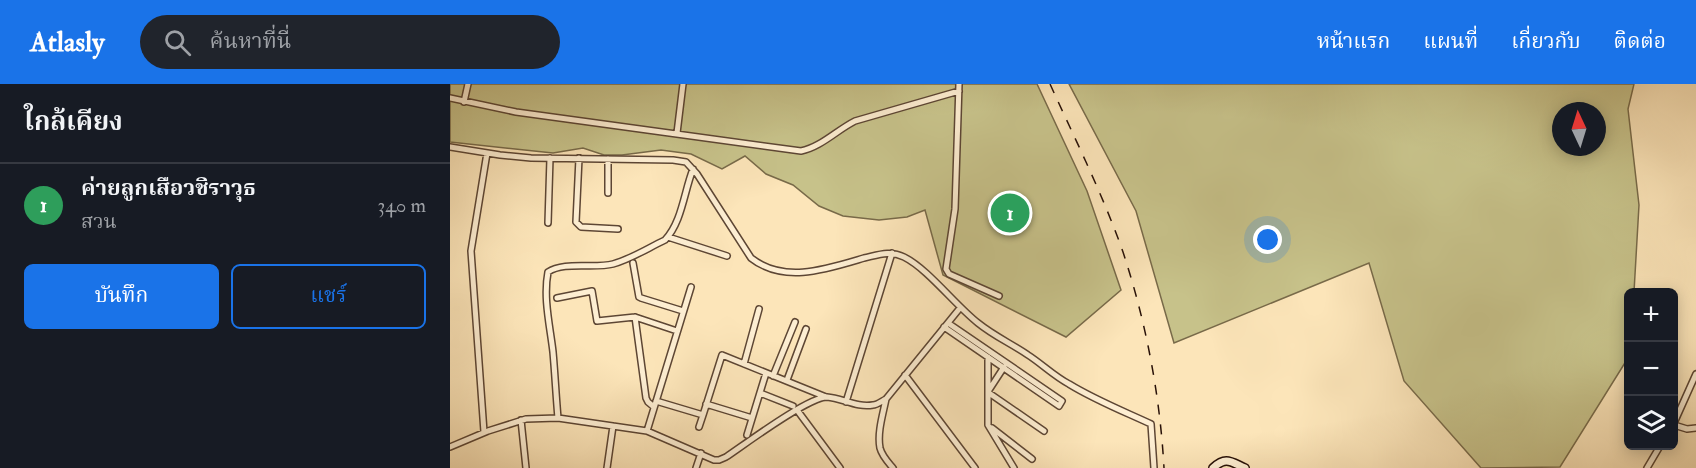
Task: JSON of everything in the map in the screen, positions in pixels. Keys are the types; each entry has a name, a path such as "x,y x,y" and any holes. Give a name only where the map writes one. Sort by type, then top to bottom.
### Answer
{"street":[{"path":"464,102 468,84"},
{"path":"677,133 683,84"},
{"path":"450,98 516,112 801,151 816,145 855,121 959,87 955,209 946,269 949,274 999,296"},
{"path":"450,147 531,158 673,159 686,162 728,220 751,258 771,269 786,273 836,266 880,254 892,253 905,257 980,325 1028,355 1066,383 1151,424 1154,468"},
{"path":"484,432 471,251 487,153"},
{"path":"548,223 550,158"},
{"path":"579,158 576,222 581,227 618,229"},
{"path":"608,159 608,193"},
{"path":"558,418 548,315 548,272 561,267 613,264 664,240 671,234 693,169"},
{"path":"668,237 727,256"},
{"path":"846,402 892,253"},
{"path":"633,263 639,297 683,312"},
{"path":"647,431 691,287"},
{"path":"557,298 592,291 597,321 635,318 677,331"},
{"path":"699,427 722,355 826,397 874,405 886,399 960,308"},
{"path":"744,364 759,309"},
{"path":"635,318 646,398 655,404 703,415"},
{"path":"773,376 795,322"},
{"path":"946,325 1036,387"},
{"path":"787,380 806,329"},
{"path":"990,355 988,425 1014,468"},
{"path":"989,392 1005,366"},
{"path":"747,435 766,373"},
{"path":"1678,415 1696,374"},
{"path":"905,375 975,468"},
{"path":"989,392 1044,431"},
{"path":"760,393 795,408 840,468"},
{"path":"450,447 484,432 521,420 558,418 647,431 714,460 719,460 795,408 826,397"},
{"path":"886,399 880,448 891,468"},
{"path":"706,404 752,418"},
{"path":"521,420 526,468"},
{"path":"988,425 1032,459"},
{"path":"607,468 613,426"},
{"path":"1678,426 1687,429 1696,428"},
{"path":"1647,468 1658,450"},
{"path":"696,468 701,453"},
{"path":"719,460 722,468"},
{"path":"1213,468 1227,460 1245,468"}],"shaded area":[{"path":"450,84 1037,84 1087,191 1121,290 1066,337 943,275 925,210 907,217 879,220 843,216 819,206 793,185 766,174 745,156 722,169 691,154 661,150 604,155 583,148 553,153 450,142"},
{"path":"1069,84 1634,84 1628,109 1639,205 1634,288 1624,288 1624,364 1560,467 1481,468 1404,381 1369,263 1174,343 1136,211"}],"railway":[{"path":"1050,84 1107,209 1131,278 1151,359 1164,468"}],"place":[{"name":"ค่ายลูกเสือวชิราวุธ","path":"1010,213"}]}
